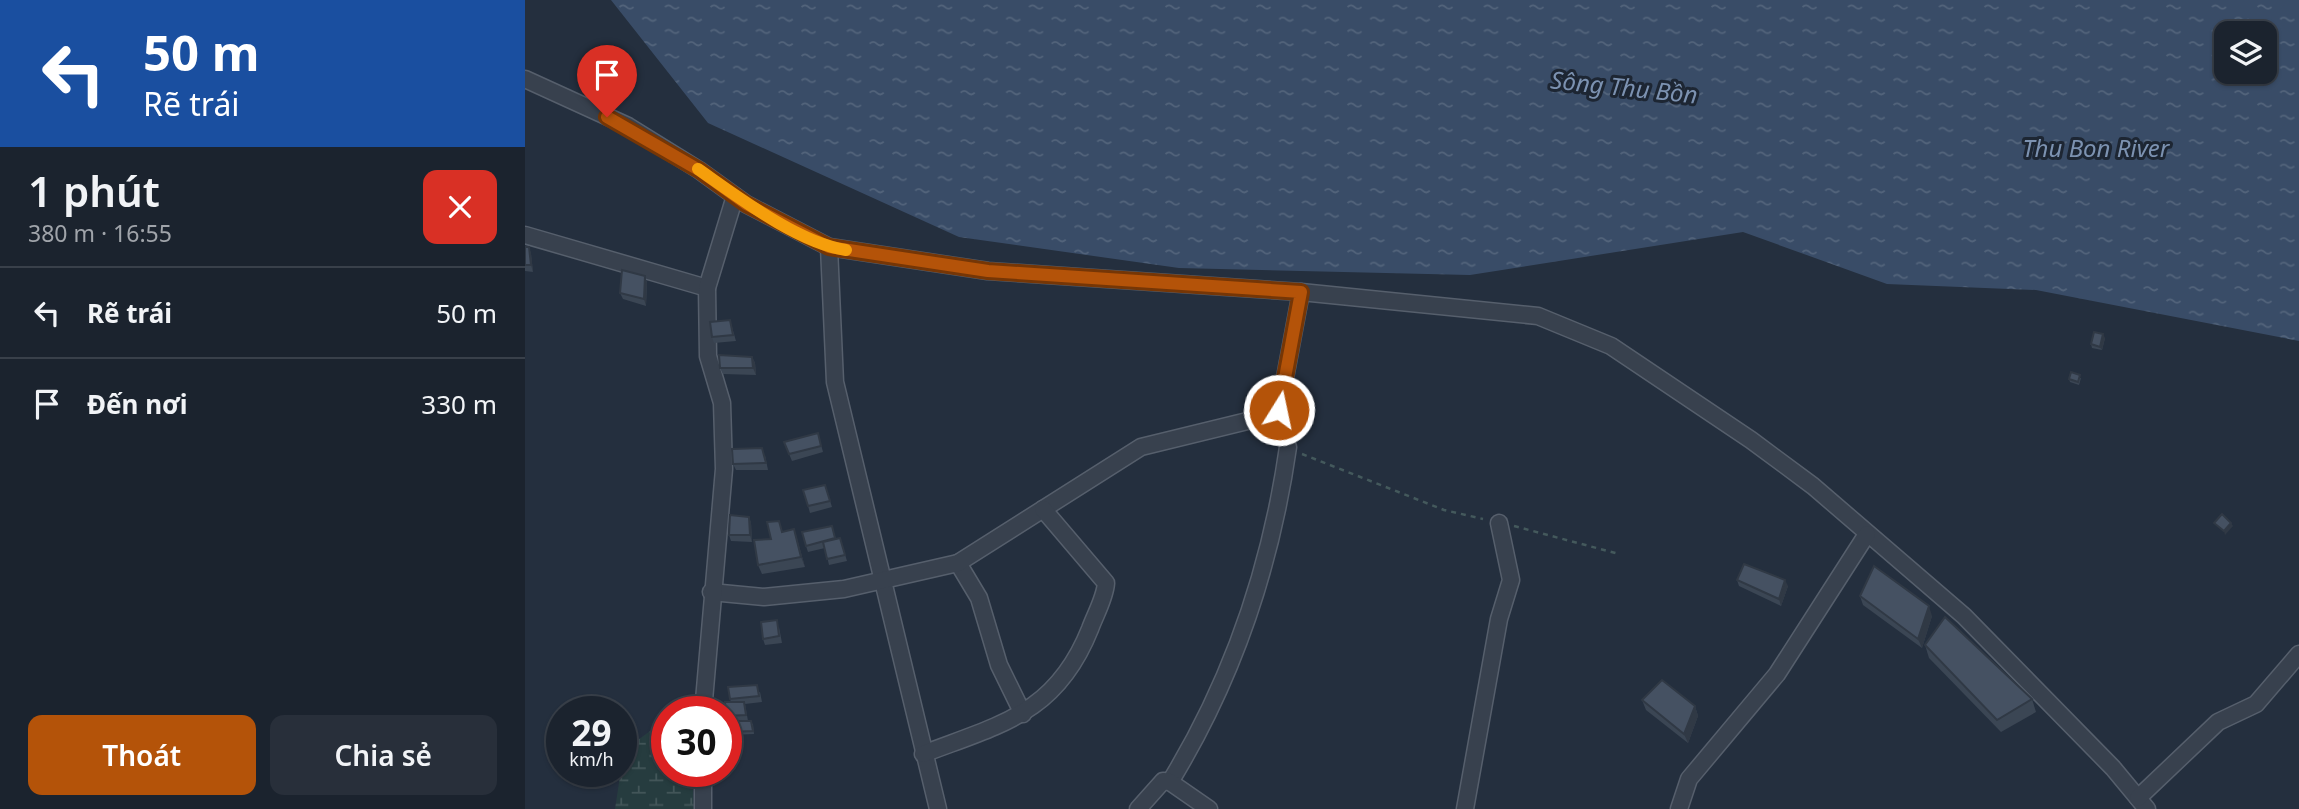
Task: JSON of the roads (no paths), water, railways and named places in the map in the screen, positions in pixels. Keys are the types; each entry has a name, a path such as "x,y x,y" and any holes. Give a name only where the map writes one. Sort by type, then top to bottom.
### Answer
{"street":[{"path":"525,79 628,126 699,170 735,197 829,247 988,271 1301,292 1538,316 1611,346 1751,440 1813,486 1964,616 2113,768 2142,804 2218,722 2256,704 2299,654"},
{"path":"704,696 711,592 724,469 722,403 708,356 707,288 735,197"},
{"path":"525,234 707,288"},
{"path":"829,247 835,382 938,809"},
{"path":"711,592 764,597 844,589 958,563 1141,447 1276,414 1279,410 1301,292"},
{"path":"1170,782 1192,746 1242,637 1272,537 1288,447"},
{"path":"923,754 1023,714 1045,698 1067,674 1087,636 1106,587 1103,579 1043,509"},
{"path":"1465,809 1499,619 1511,580 1500,523"},
{"path":"1679,809 1689,779 1777,674 1867,534"},
{"path":"958,563 979,598 999,665 1023,714"},
{"path":"1138,809 1160,782 1170,782 1209,809"},
{"path":"703,787 703,809"}],"water":[{"name":"Thu Bon River","path":"611,0 2299,0 2299,341 2036,290 1887,284 1743,232 1470,275 1179,268 959,237 708,123"}],"water label":[{"name":"Sông Thu Bồn","path":"1624,88"}]}
